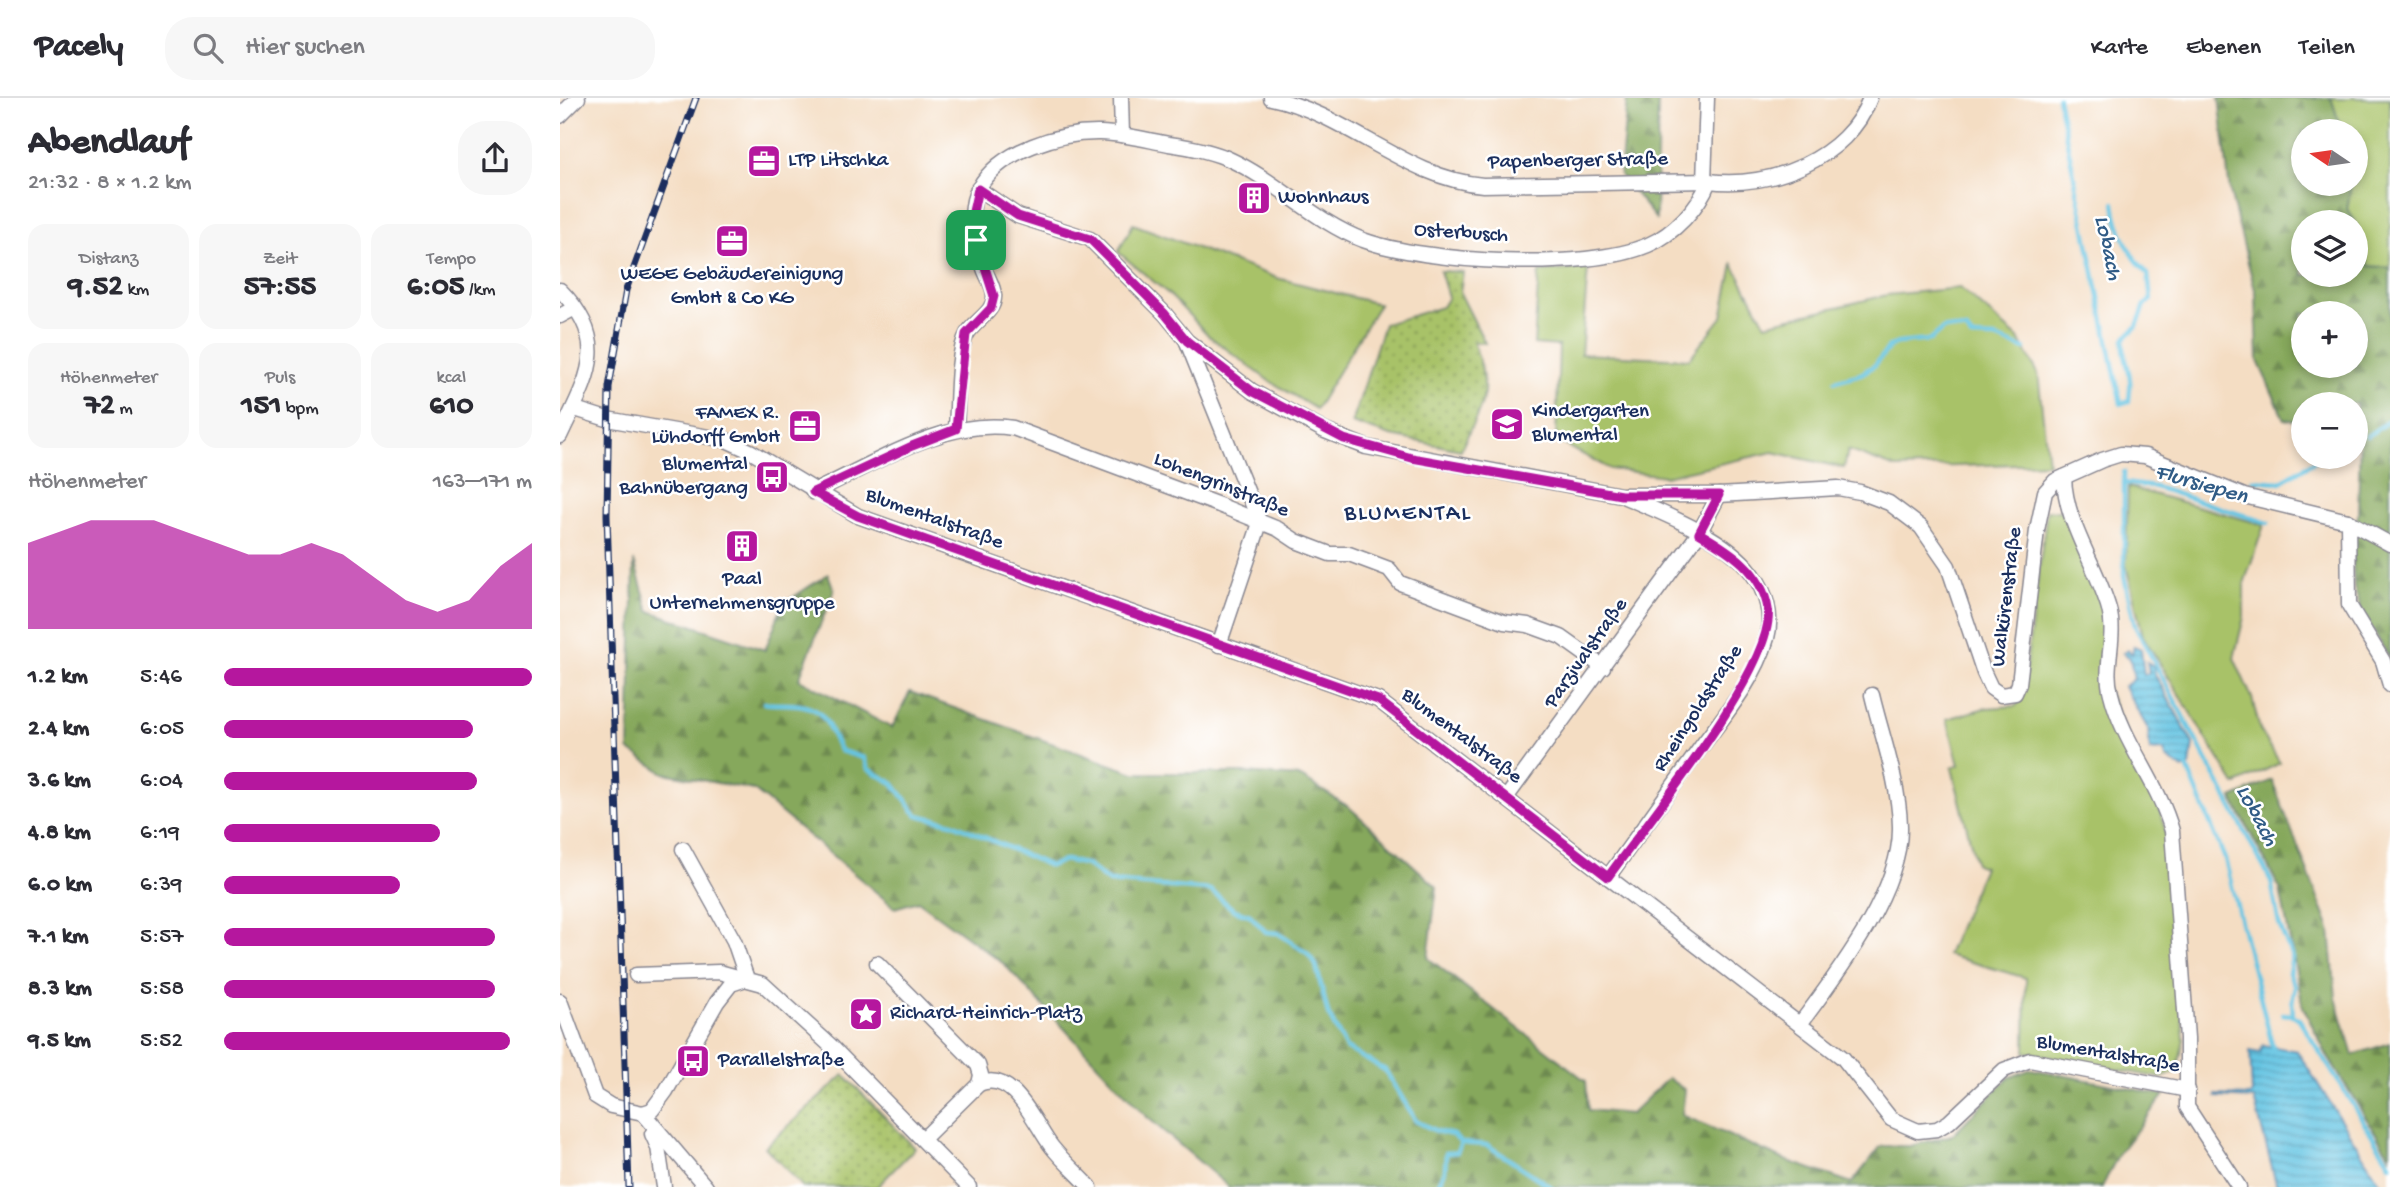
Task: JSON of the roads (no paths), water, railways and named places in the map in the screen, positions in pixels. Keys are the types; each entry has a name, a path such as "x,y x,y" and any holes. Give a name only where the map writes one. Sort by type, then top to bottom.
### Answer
{"street":[{"path":"560,116 578,98"},
{"path":"1121,98 1122,135"},
{"name":"Papenberger Straße","path":"1271,98 1314,110 1424,169 1468,184 1706,181 1730,184 1776,176 1829,150 1856,128 1870,98"},
{"path":"1706,181 1707,98"},
{"name":"Osterbusch","path":"978,189 1006,160 1036,145 1098,133 1122,135 1205,150 1232,160 1340,230 1385,247 1445,259 1552,259 1633,250 1650,244 1679,223 1703,198 1706,181"},
{"path":"956,429 966,334 991,308 994,296 981,258 972,216 978,189"},
{"name":"Walkürenstraße","path":"978,189 1018,216 1090,239 1165,314 1187,341 1252,391 1325,430 1366,447 1621,495 1719,495 1845,488 1873,496 1921,527 1936,545 1948,566 1984,673 1992,688 2007,696 2015,693 2019,684 2041,503 2045,492 2064,477"},
{"path":"560,290 575,308 587,334 591,361 588,378 560,436"},
{"path":"560,316 575,308"},
{"path":"1187,341 1260,523 1219,645"},
{"name":"Blumentalstraße","path":"575,409 607,419 726,440 750,451 813,492 858,516 1378,700 1843,1058 1891,1119 1918,1131 1937,1129 1949,1122 2004,1070 2030,1060 2188,1090"},
{"name":"Lohengrinstraße","path":"813,492 912,446 956,429 984,425 1013,428 1260,523 1330,554 1349,554 1388,569 1400,583 1504,622 1528,625 1561,637 1603,667"},
{"path":"2239,1187 2187,1107 2172,831 2166,811 2111,697 2108,672 2113,628 2109,608 2069,504 2064,477 2102,460 2132,454 2156,460 2244,496 2348,521 2390,544"},
{"name":"Walkürenstraße","path":"1621,495 1699,533"},
{"path":"1699,533 1719,495"},
{"path":"2348,521 2349,605 2383,661 2390,685"},
{"name":"Parzivalstraße","path":"1506,798 1699,533"},
{"name":"Rheingoldstraße","path":"1608,877 1722,719 1756,664 1767,639 1769,612 1753,573 1740,559 1699,533"},
{"path":"1800,1024 1846,962 1892,872 1898,852 1899,807 1872,695"},
{"path":"683,849 734,941 747,979"},
{"path":"877,963 978,1065 981,1075 979,1084"},
{"path":"636,975 719,972 763,984 775,992 969,1187"},
{"path":"560,1001 595,1096 611,1106 643,1113 652,1110 666,1091 717,1002 731,984 747,979"},
{"path":"923,1139 979,1084 989,1080 998,1081 1015,1094 1032,1113 1051,1146 1090,1187"},
{"path":"643,1113 658,1147 664,1187"},
{"path":"643,1113 706,1187"}],"water":[{"path":"2134,646 2141,649 2144,675 2149,673 2147,662 2154,667 2155,675 2193,744 2190,766 2182,769 2166,758 2164,750 2150,751 2148,729 2124,686 2134,679 2130,658 2123,653 2128,650 2132,654"},
{"path":"2263,1045 2297,1051 2383,1187 2277,1187 2254,1099 2216,1097 2250,1096 2250,1051 2260,1053"}],"waterway":[{"name":"Lobach","path":"2058,98 2121,404"},
{"path":"2114,203 2126,242 2148,274 2151,300 2145,305 2137,326 2124,339 2130,385 2129,402 2121,403"},
{"path":"1835,381 1861,374 1875,365 1890,346 1930,340 1944,328 1967,330 1971,337 1995,338 2025,349"},
{"name":"Flursiepen","path":"2368,435 2390,420"},
{"name":"Flursiepen","path":"2253,480 2280,482 2302,469"},
{"name":"Lobach","path":"2124,472 2124,576 2135,626 2271,881 2279,924 2292,957 2289,973 2295,987 2293,1015 2299,1019 2390,1164"},
{"name":"Flursiepen","path":"2124,483 2155,487 2268,523"},
{"path":"764,703 802,706 816,711 825,720 841,751 864,758 868,769 893,783 917,815 952,823 1050,866 1065,860 1087,865 1109,882 1210,890 1234,910 1250,915 1266,932 1278,933 1307,953 1316,965 1328,1014 1346,1048 1385,1070 1416,1121 1436,1131 1453,1135 1461,1143 1487,1145 1551,1187"},
{"path":"2187,767 2225,859 2273,1048"},
{"path":"2282,1014 2293,1015"},
{"path":"1437,1187 1445,1171 1446,1153 1457,1152 1461,1143"}],"railway":[{"path":"629,1187 607,515 609,387 626,290 696,98"}],"place":[{"name":"LTP Litschka","path":"764,161"},
{"name":"Wohnhaus","path":"1254,198"},
{"name":"WEGE Gebäudereinigung GmbH & Co KG","path":"732,241"},
{"name":"Kindergarten Blumental","path":"1507,424"},
{"name":"FAMEX R. Lühdorff GmbH","path":"805,426"},
{"name":"Blumental Bahnübergang","path":"772,477"},
{"name":"Paal Unternehmensgruppe","path":"742,546"},
{"name":"Richard-Heinrich-Platz","path":"866,1014"},
{"name":"Parallelstraße","path":"693,1061"}],"district":[{"name":"BLUMENTAL","path":"1408,514"}]}
